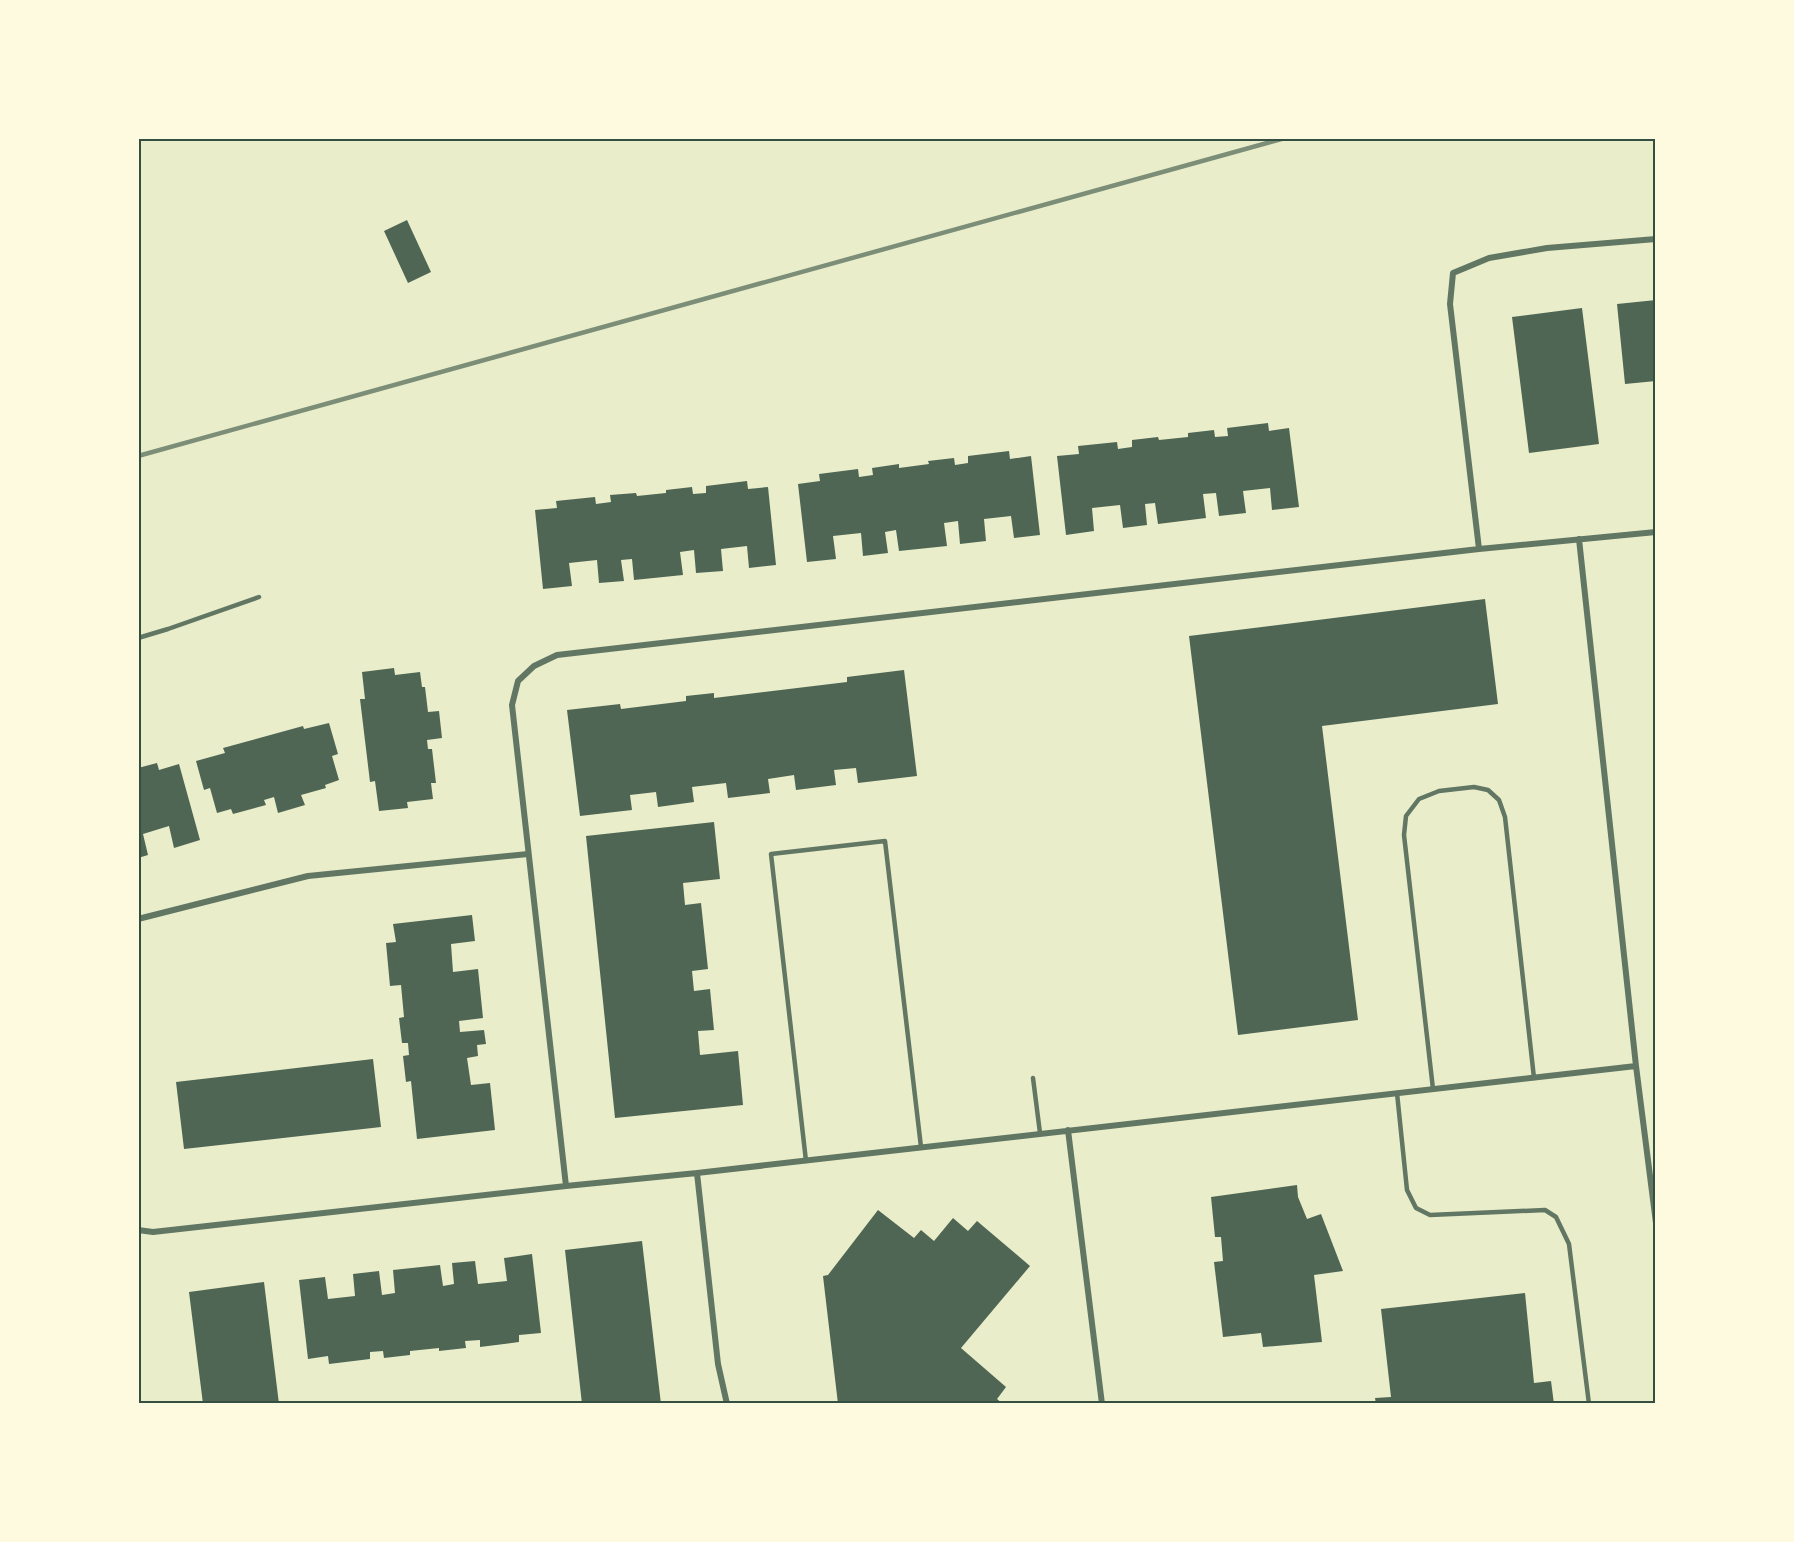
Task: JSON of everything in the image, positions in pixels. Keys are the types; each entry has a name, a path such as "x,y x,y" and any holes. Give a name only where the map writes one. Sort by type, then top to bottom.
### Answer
{"street":[{"path":"1479,549 1450,304 1453,273 1489,258 1546,248 1656,238"},
{"path":"566,1186 512,705 518,681 534,666 557,655 1479,549 1656,532"},
{"path":"1579,539 1636,1066 1656,1223"},
{"path":"138,919 308,876 528,854"},
{"path":"138,1230 153,1232 697,1173 1636,1066"},
{"path":"1068,1130 1102,1404"},
{"path":"697,1173 718,1364 727,1404"}],"lane":[{"path":"138,638 259,597"},
{"path":"1433,1089 1404,835 1406,816 1419,799 1439,791 1474,787 1488,790 1499,800 1505,817 1534,1078"},
{"path":"806,1161 771,854 885,841 921,1147"},
{"path":"1033,1078 1040,1133"},
{"path":"1397,1093 1407,1190 1416,1208 1430,1215 1545,1210 1556,1217 1569,1244 1589,1404"}],"building":[{"path":"407,220 431,272 408,283 384,231"},
{"path":"1656,300 1656,381 1625,384 1617,304"},
{"path":"1582,308 1599,444 1529,453 1512,317"},
{"path":"1268,423 1269,431 1289,428 1299,507 1272,510 1270,488 1243,491 1246,513 1219,516 1216,493 1203,494 1206,518 1158,524 1155,503 1145,504 1147,525 1123,528 1120,505 1092,508 1094,531 1066,535 1057,456 1079,454 1078,446 1117,442 1118,449 1132,447 1132,440 1188,437 1188,433 1214,430 1215,437 1228,436 1227,428"},
{"path":"1009,451 1010,459 1031,456 1040,535 1014,538 1011,516 984,519 986,541 960,544 958,521 944,523 947,546 899,551 896,530 885,532 888,553 863,556 861,533 833,536 836,559 807,562 798,484 820,481 819,474 858,469 859,477 873,475 872,468 899,464 899,468 954,458 955,465 968,463 968,456"},
{"path":"747,481 748,489 768,487 776,565 749,568 747,546 721,549 723,571 696,573 694,550 680,552 683,575 634,580 632,559 621,560 624,581 599,583 597,560 569,563 572,586 543,589 535,510 557,508 556,501 595,497 596,504 611,502 610,495 636,493 637,496 692,487 693,494 706,493 706,486"},
{"path":"1485,599 1498,704 1322,726 1358,1020 1238,1035 1189,636"},
{"path":"394,668 395,675 420,672 422,687 425,687 428,712 439,711 442,738 427,740 428,749 432,749 436,783 431,783 433,799 407,802 408,808 379,811 375,781 370,782 360,699 365,699 362,672"},
{"path":"904,670 917,776 858,783 856,768 834,770 836,785 796,790 794,775 768,779 770,793 728,798 726,783 692,787 694,802 658,807 656,792 630,795 632,810 580,816 567,710 620,704 621,709 686,701 686,696 714,693 714,698 847,682 847,677"},
{"path":"329,723 338,754 332,756 339,780 325,785 326,788 301,795 305,805 278,813 274,797 264,800 266,805 233,814 231,809 217,813 210,788 204,790 196,761 225,753 223,748 303,726 304,729"},
{"path":"157,763 159,770 179,764 200,840 174,848 169,826 143,834 148,855 138,858 138,768"},
{"path":"714,822 720,879 683,883 685,905 701,903 708,969 692,971 694,991 710,989 714,1030 698,1031 700,1055 738,1051 743,1105 615,1118 586,836"},
{"path":"472,915 475,941 451,944 453,972 478,969 483,1018 459,1021 460,1032 484,1030 486,1044 477,1045 478,1056 467,1058 471,1085 490,1083 495,1130 417,1139 411,1081 406,1082 403,1056 409,1055 408,1043 402,1043 399,1018 404,1017 401,985 390,986 386,943 396,942 393,924"},
{"path":"373,1059 381,1127 184,1149 176,1082"},
{"path":"1297,1185 1298,1197 1307,1219 1321,1214 1343,1271 1314,1275 1322,1342 1263,1347 1261,1333 1223,1337 1214,1262 1223,1261 1221,1237 1215,1237 1211,1197"},
{"path":"878,1210 914,1238 921,1230 934,1241 953,1218 968,1231 977,1221 1030,1266 961,1348 1006,1387 997,1399 1003,1404 838,1404 823,1276 828,1275"},
{"path":"642,1241 661,1404 582,1404 565,1250"},
{"path":"532,1254 541,1333 519,1335 519,1342 480,1347 480,1340 465,1341 466,1348 410,1351 410,1355 384,1358 383,1351 370,1352 370,1359 329,1364 328,1356 308,1359 299,1280 325,1277 328,1299 355,1296 353,1274 379,1271 382,1295 395,1293 393,1270 440,1265 443,1286 454,1284 452,1263 475,1261 478,1284 507,1281 504,1258"},
{"path":"264,1282 279,1404 203,1404 189,1292"},
{"path":"1525,1293 1534,1383 1551,1381 1554,1404 1376,1404 1375,1398 1391,1397 1381,1309"}],"railway":[{"path":"138,456 1285,138"}]}
